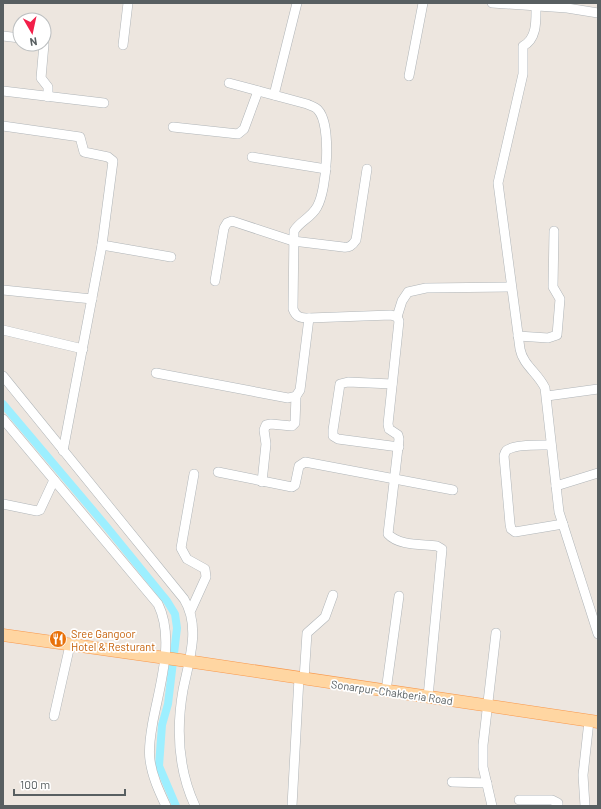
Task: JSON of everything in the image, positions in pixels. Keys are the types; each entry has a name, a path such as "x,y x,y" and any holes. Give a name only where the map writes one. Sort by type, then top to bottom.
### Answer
{"main road":[{"path":"3,635 166,658"},
{"name":"Sonarpur-Chakberia Road","path":"166,658 594,722"}],"street":[{"path":"123,45 128,3"},
{"path":"274,95 297,3"},
{"path":"409,76 424,3"},
{"path":"492,3 595,11"},
{"path":"536,6 533,37 530,43 523,46 523,74 498,183 511,287 522,357 541,380 547,396 556,486 563,524 598,634"},
{"path":"45,52 42,78 48,87 48,97"},
{"path":"229,83 318,109 322,117 326,168 322,196 317,207 310,216 298,224 294,231 293,309 295,315 300,318 391,315 397,317"},
{"path":"3,91 104,103"},
{"path":"173,127 238,134 244,129 258,91"},
{"path":"3,126 80,137 84,152 111,158 113,165 102,245 63,451"},
{"path":"252,157 326,168"},
{"path":"215,281 224,228 227,223 232,221 293,241 348,248 353,245 356,240 367,169"},
{"path":"518,336 548,338 557,335 560,299 553,287 554,231"},
{"path":"102,245 171,257"},
{"path":"428,698 442,549 437,546 399,542 393,540 388,534 400,439 398,435 389,429 388,424 399,322 397,317 402,301 408,292 426,288 511,287"},
{"path":"3,290 92,299"},
{"path":"262,482 266,444 264,430 266,425 292,426 295,424 296,396 300,390 309,318"},
{"path":"3,330 83,349"},
{"path":"156,373 288,398 296,396"},
{"path":"3,376 184,599 191,610 194,624 183,691 180,755 184,776 195,806"},
{"path":"392,384 348,382 340,384 333,430 334,436 338,439 399,447"},
{"path":"547,396 598,389"},
{"path":"3,419 158,604 164,615 166,627 166,658 150,739 150,759 155,782 166,806"},
{"path":"551,444 508,449 505,452 504,456 510,524 511,530 515,532 563,524"},
{"path":"218,472 292,487 295,485 300,466 306,462 394,480 453,490"},
{"path":"556,486 598,473"},
{"path":"191,610 206,573 205,569 187,559 181,548 194,474"},
{"path":"3,504 37,511 40,510 54,480"},
{"path":"292,806 301,679 307,633 324,617 333,595"},
{"path":"386,691 399,596"},
{"path":"492,806 482,756 496,632"},
{"path":"54,716 70,645"},
{"path":"585,806 583,775 594,722"},
{"path":"452,782 487,783"},
{"path":"518,800 552,800 558,803 558,806"}],"waterway":[{"path":"3,404 106,526 167,601 175,614 177,628 168,704 162,725 159,766 176,806"}],"place":[{"name":"Sree Gangoor Hotel & Resturant","path":"58,639"}]}
